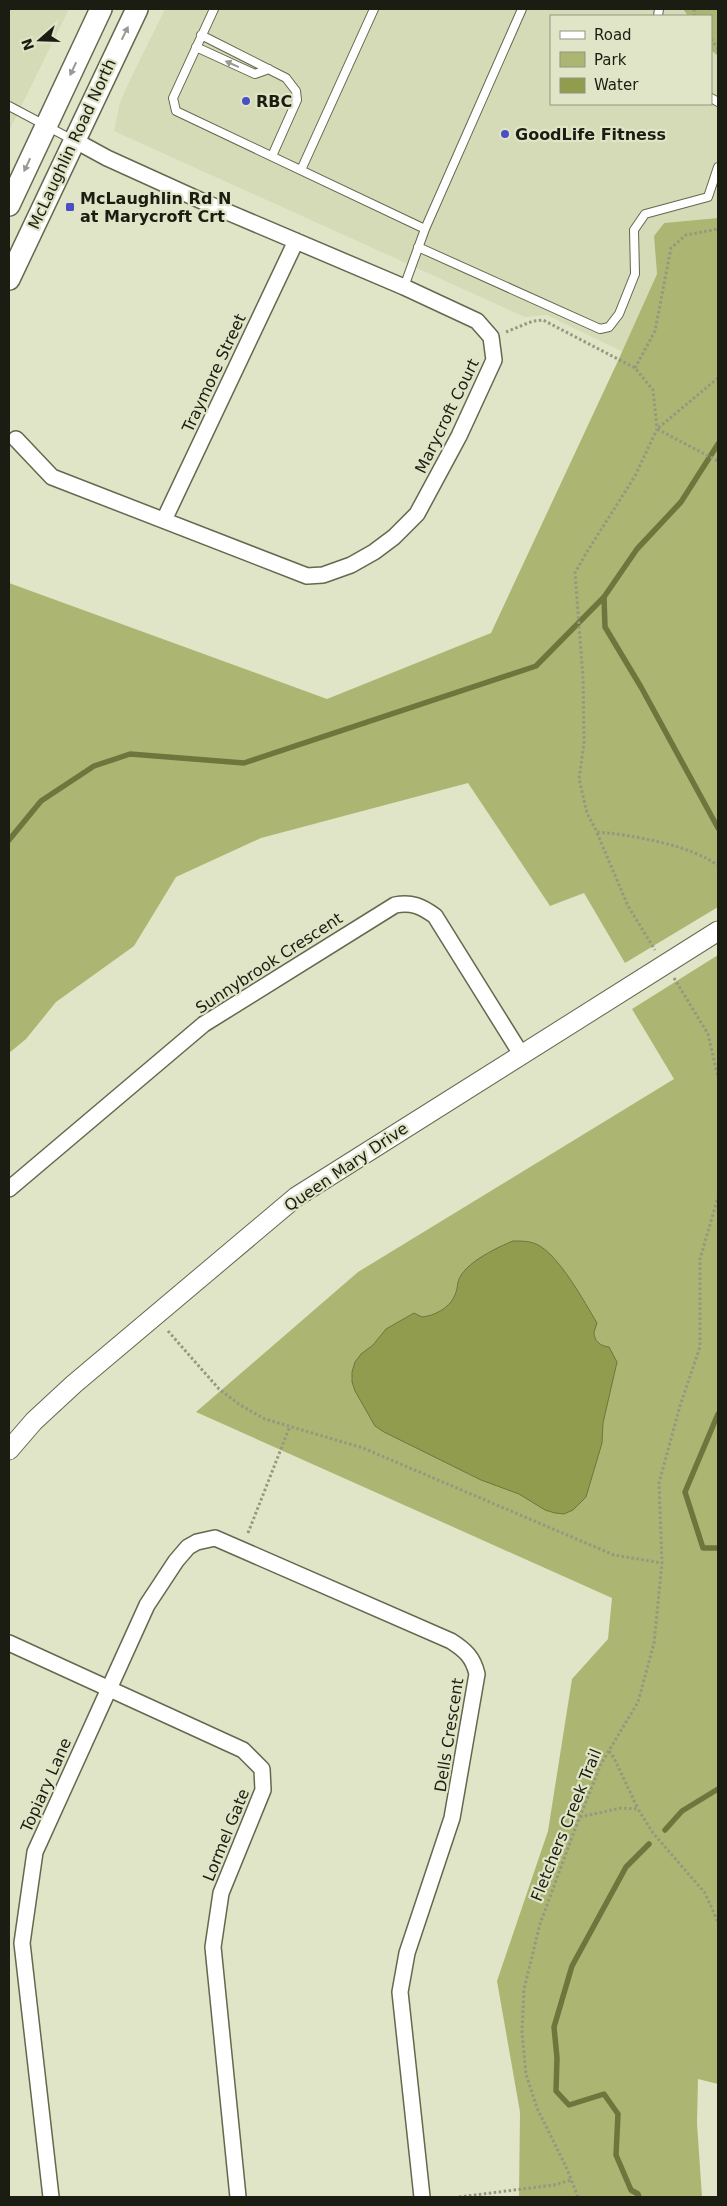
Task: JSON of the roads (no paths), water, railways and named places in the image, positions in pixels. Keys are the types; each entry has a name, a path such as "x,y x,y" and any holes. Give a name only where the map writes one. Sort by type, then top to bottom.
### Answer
{"main road":[{"name":"McLaughlin Road North","path":"9,205 101,9"},
{"name":"McLaughlin Road North","path":"9,279 137,9"}],"street":[{"path":"74,140 107,158 204,202 404,286"},
{"name":"Traymore Street","path":"164,520 296,241"},
{"name":"Marycroft Court","path":"16,439 52,477 307,576 323,575 359,561 394,537 418,514 459,436 494,360 491,337 477,321 404,286"},
{"name":"Sunnybrook Crescent","path":"9,1189 204,1024 395,905 410,903 423,908 435,916 521,1054"},
{"name":"Queen Mary Drive","path":"11,1443 74,1384 296,1198 718,930"},
{"name":"Dells Crescent","path":"108,1689 147,1604 176,1561 188,1547 197,1542 215,1538 451,1641 466,1650 474,1663 477,1674 452,1818 407,1953 400,1992 422,2197"},
{"name":"Lormel Gate","path":"9,1643 244,1750 262,1769 263,1790 221,1893 213,1947 238,2197"},
{"name":"Topiary Lane","path":"51,2197 22,1942 35,1852 108,1689"}],"lane":[{"path":"214,9 173,98 176,111 425,228"},
{"path":"301,170 374,9"},
{"path":"404,286 425,228 523,9"},
{"path":"201,35 269,68 292,84 296,91 297,100 272,156"},
{"path":"196,47 255,74 269,68"},
{"path":"9,106 74,140"},
{"path":"418,247 600,329 609,327 619,314 635,274 634,230 645,214 708,197 718,167"}],"water":[{"path":"513,1241 536,1244 553,1257 570,1279 597,1323 594,1332 596,1340 600,1344 609,1347 617,1362 603,1423 602,1443 586,1497 573,1510 564,1514 545,1510 519,1494 481,1480 384,1432 375,1426 355,1391 352,1382 355,1362 386,1329 414,1313 422,1317 445,1308 454,1297 462,1273 470,1265 495,1249"}],"waterway":[{"path":"718,444 681,502 637,549 604,597 605,627 641,687 718,828"},
{"path":"9,840 41,801 94,766 130,754 244,763 536,666 604,597"},
{"path":"718,1414 685,1492 703,1548 718,1548"},
{"path":"665,1830 682,1811 718,1789"},
{"path":"639,2197 638,2194 631,2190 616,2155 618,2114 604,2094 569,2105 556,2091 557,2058 554,2027 572,1966 626,1867 649,1844"}],"place":[{"name":"RBC","path":"246,101"},
{"name":"GoodLife Fitness","path":"505,134"},
{"name":"McLaughlin Rd N at Marycroft Crt","path":"70,207"}]}
